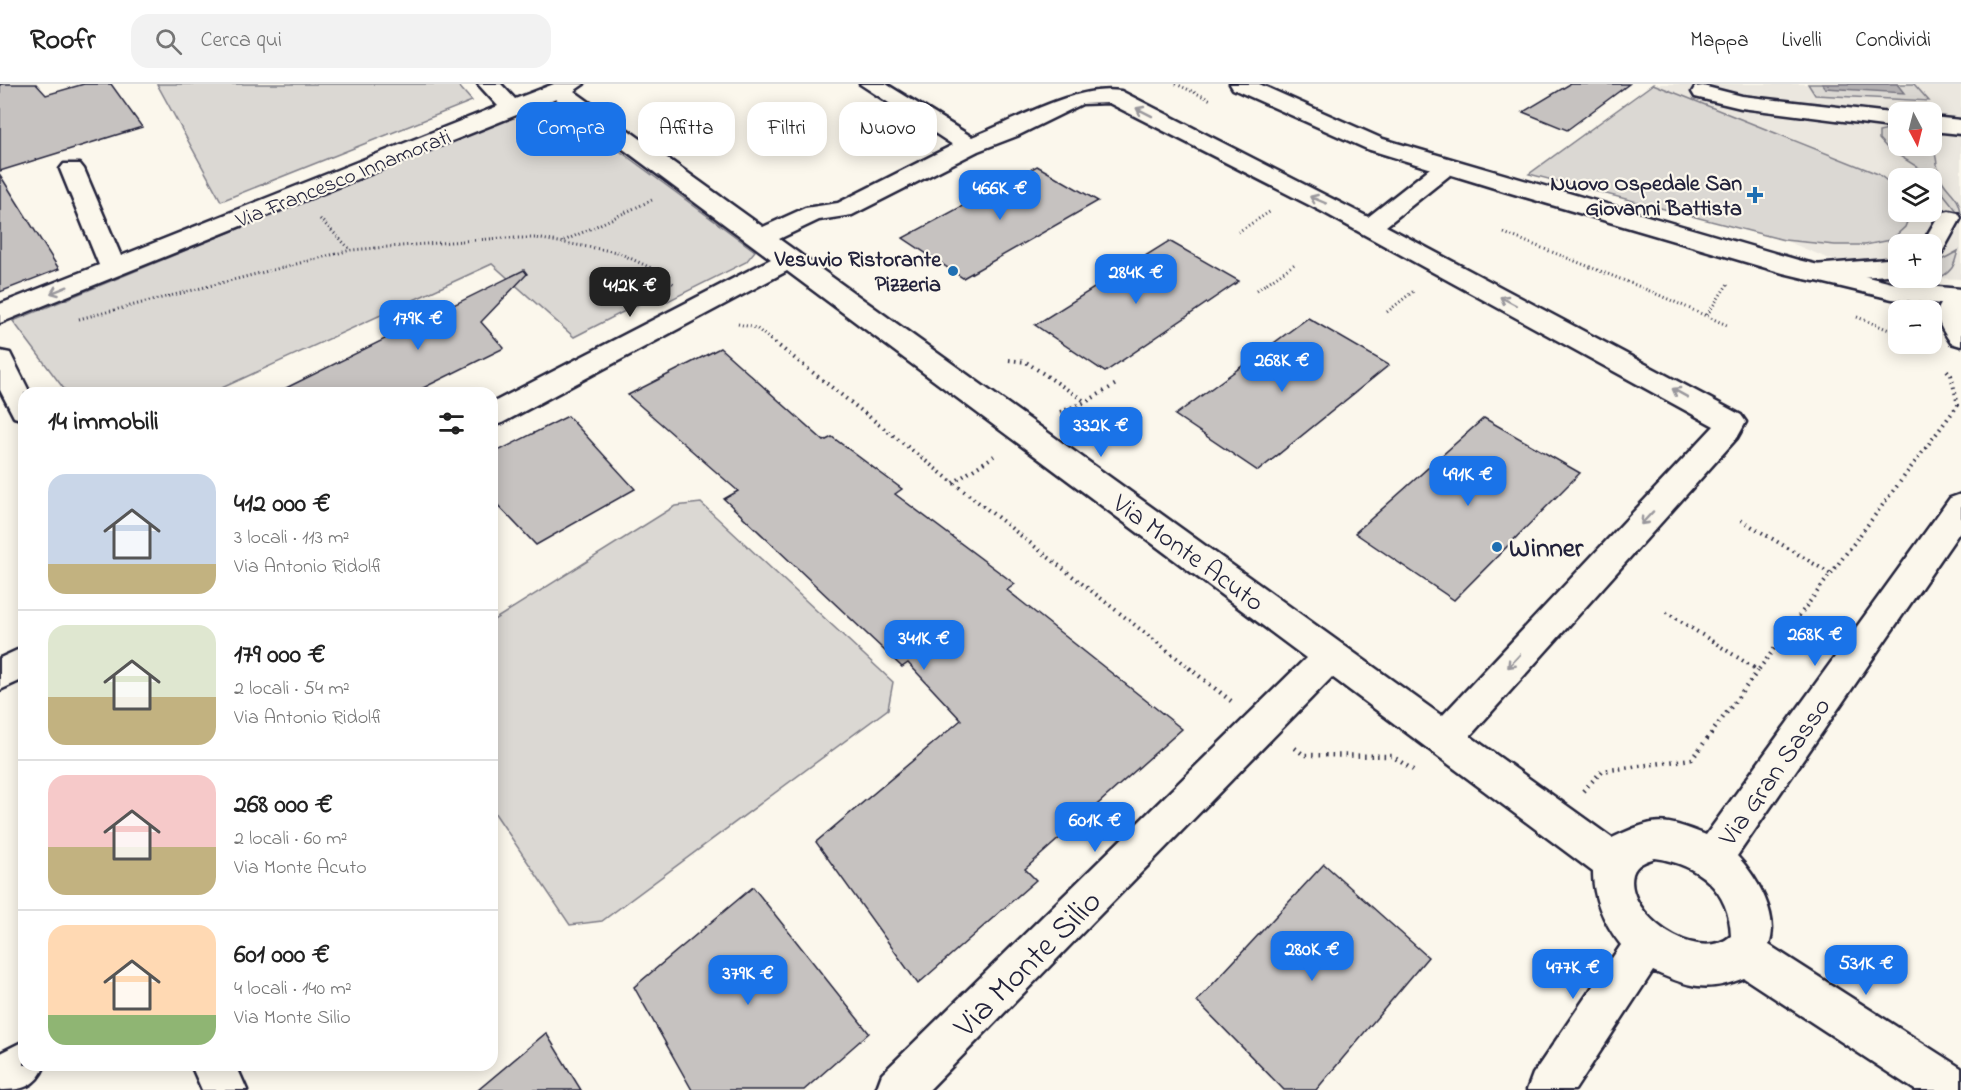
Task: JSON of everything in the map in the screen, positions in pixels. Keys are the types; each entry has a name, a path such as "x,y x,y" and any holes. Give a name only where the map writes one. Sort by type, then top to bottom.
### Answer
{"street":[{"path":"489,84 512,109"},
{"path":"871,84 970,146"},
{"path":"1241,84 1375,144 1447,166 1803,270 1892,291 1960,297"},
{"name":"Via Francesco Innamorati","path":"0,314 566,87"},
{"name":"Via Monte Acuto","path":"566,87 686,183 760,238 1615,864"},
{"path":"1703,92 1763,106 1888,121"},
{"path":"760,238 814,213 843,210 970,146 1036,119 1078,98 1113,96 1370,227 1731,422 1727,431 1477,700 1445,739"},
{"path":"1942,125 1961,127"},
{"path":"1370,227 1447,166"},
{"path":"72,169 114,269"},
{"path":"1940,234 1949,218"},
{"path":"498,413 790,259"},
{"path":"1803,270 1888,266"},
{"path":"1803,270 1888,307"},
{"path":"1960,297 1951,309 1952,322 1961,337"},
{"path":"1942,334 1961,344"},
{"path":"0,360 18,398"},
{"name":"Via Gran Sasso","path":"1712,859 1961,506"},
{"name":"Via Monte Silio","path":"898,1090 1331,656"},
{"path":"1653,839 1693,848 1712,859 1745,896 1752,917 1752,937 1744,953 1731,963 1712,968 1690,965 1668,957 1647,943 1629,924 1617,903 1612,882 1615,864 1623,851 1637,843 1653,839"},
{"path":"1550,1090 1647,943"},
{"path":"1744,953 1955,1090"},
{"path":"0,1079 18,1067"},
{"path":"216,1071 225,1090"}],"path":[{"path":"563,242 686,183"},
{"path":"298,195 351,250"},
{"path":"1504,233 1729,326"},
{"path":"74,320 351,250 501,238 536,238 617,252 651,268 724,321 756,328 1262,726 1304,755 1392,756 1421,776"},
{"path":"1257,290 1296,263"},
{"path":"1706,316 1733,276"},
{"path":"1009,360 1026,362 1086,402"},
{"path":"1556,821 1602,771 1692,759 1958,405 1951,375 1943,366"},
{"path":"1741,520 1831,574"},
{"path":"1666,612 1758,671"}],"shaded area":[{"path":"157,84 457,84 472,101 221,201"},
{"name":"Nuovo Ospedale San Giovanni Battista","path":"1653,84 1961,84 1961,279 1942,278 1942,234 1888,234 1888,278 1868,275 1784,240 1529,174"},
{"path":"1653,84 1878,174 1888,182 1888,222 1907,222 1897,234 1888,234 1888,241 1865,245 1835,245 1784,240 1529,174"},
{"path":"1808,84 1914,84 1929,101 1815,95"},
{"path":"1822,84 1897,84 1904,93 1825,88"},
{"path":"516,115 516,156 626,156 755,251 746,262 666,302 656,295 574,337 492,264 224,387 62,387 13,321"},
{"path":"1888,130 1888,149 1879,139 1879,132"},
{"path":"1900,156 1936,156 1938,168 1919,168"},
{"path":"1942,181 1958,202 1961,216 1942,192"},
{"path":"1958,251 1951,269 1942,276 1942,260"},
{"path":"1888,274 1888,279 1868,275"},
{"path":"701,503 893,682 888,709 602,921 570,925 498,818 498,617 675,506"}],"building":[{"path":"0,84 36,84 46,95 84,84 111,84 142,127 0,171"},
{"path":"1570,84 1629,84 1567,130 1523,112"},
{"path":"1037,166 1098,201 963,278 903,238"},
{"path":"0,175 59,269 0,292"},
{"path":"1169,241 1239,281 1105,372 1035,325"},
{"path":"524,270 527,274 481,322 504,348 425,387 288,387"},
{"path":"1308,318 1389,365 1258,471 1175,415"},
{"path":"720,348 824,441 832,437 902,489 895,494 1015,584 1007,590 1182,729 1025,869 1036,880 918,984 816,842 961,720 908,663 902,667 724,499 738,491 628,395"},
{"path":"568,416 635,489 536,545 498,505 498,451"},
{"path":"1484,418 1580,473 1454,600 1355,533"},
{"path":"1324,864 1428,957 1316,1090 1284,1090 1197,1001"},
{"path":"753,887 869,1033 804,1090 692,1090 634,987"},
{"path":"546,1033 581,1090 478,1090"}],"place":[{"name":"Nuovo Ospedale San Giovanni Battista","path":"1755,195"},
{"name":"Vesuvio Ristorante Pizzeria","path":"953,271"},
{"name":"Winner","path":"1497,547"}]}
